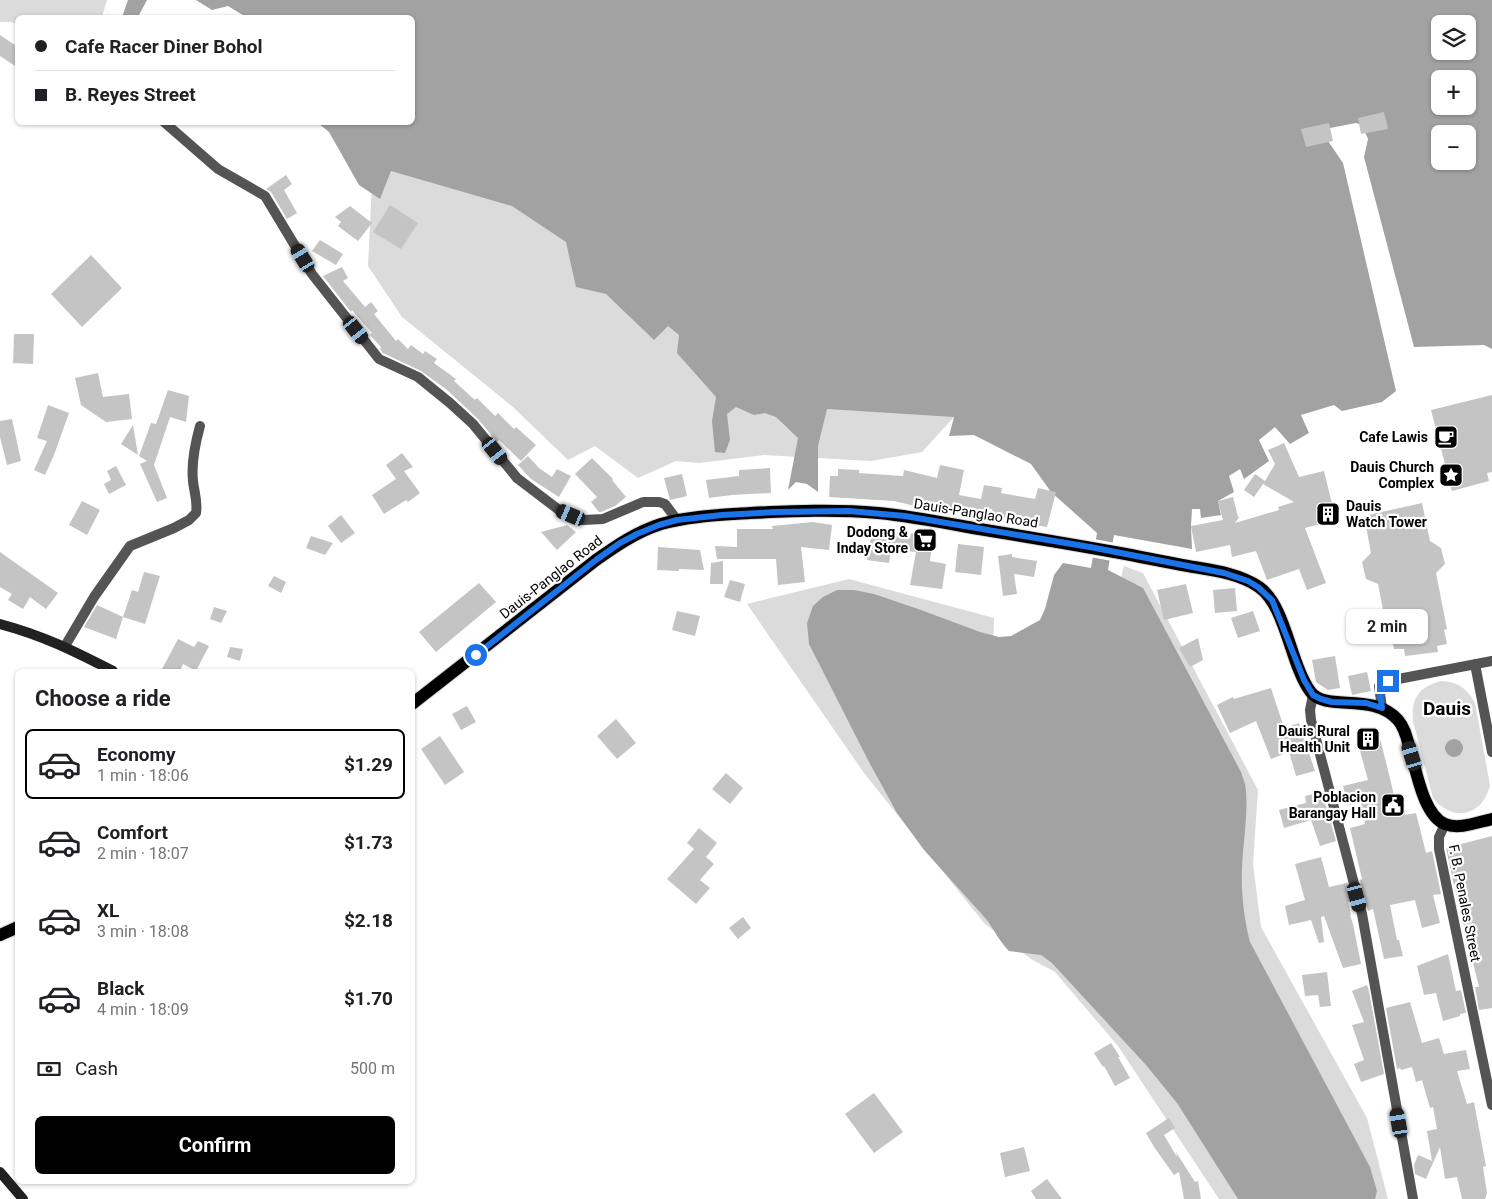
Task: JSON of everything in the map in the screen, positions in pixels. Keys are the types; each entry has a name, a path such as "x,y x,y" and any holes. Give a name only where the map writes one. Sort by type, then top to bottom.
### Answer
{"main road":[{"name":"Dauis-Panglao Road","path":"415,702 596,560 620,543 637,534 677,520 722,515 819,511 879,513 1090,547 1224,573 1248,581 1258,587 1272,600 1304,680 1313,695"},
{"path":"0,624 25,630 65,646 109,669"},
{"path":"1313,695 1332,702 1366,703 1382,708 1394,716 1402,727 1423,795 1435,816 1445,824 1464,826 1492,819"},
{"path":"0,935 15,928"},
{"path":"0,1172 23,1199"}],"street":[{"path":"168,125 218,168 265,196 312,274 378,359 418,377 450,403 473,424 517,478 559,510 584,520 602,519 642,502 650,501 665,504 677,520"},
{"path":"65,646 94,597 130,546 174,528 189,520 196,513 198,504 193,482 194,448 200,426"},
{"path":"1382,708 1379,686 1388,681 1492,661"},
{"path":"1474,664 1492,752"},
{"path":"1313,695 1310,710 1311,720 1362,914 1413,1199"},
{"name":"F. B. Penales Street","path":"1445,824 1439,836 1439,849 1492,1105"}],"shaded area":[{"path":"0,0 107,0 103,15 15,15 15,23 0,22"},
{"path":"128,0 147,0 139,15 123,15"},
{"path":"196,0 1492,0 1492,349 1484,345 1414,347 1364,157 1368,139 1362,125 1356,123 1330,128 1328,141 1343,163 1396,391 1382,402 1342,411 1334,405 1301,415 1309,433 1290,444 1275,427 1259,440 1269,461 1244,479 1240,469 1229,476 1234,492 1218,501 1221,515 1201,518 1200,509 1192,509 1192,549 1114,535 1108,570 1143,588 1241,772 1246,786 1242,887 1250,942 1370,1167 1377,1191 1375,1199 1238,1199 1177,1103 1146,1065 1052,963 1041,955 1009,951 987,920 924,850 897,813 809,644 807,623 813,606 823,597 837,590 854,590 874,594 980,632 999,637 1011,636 1040,620 1045,609 1054,575 1063,563 1091,568 1097,533 1051,492 1031,464 974,435 949,436 954,417 827,409 818,446 818,492 807,484 796,482 788,490 798,438 776,417 765,413 754,415 736,407 727,414 730,440 725,453 715,452 712,421 716,397 677,353 679,335 668,326 654,340 606,294 576,287 566,242 512,206 391,171 380,199 359,185 329,132 320,125 415,125 415,15 243,15 228,6 212,10"},
{"path":"401,160 432,161 954,417 922,452 871,461 764,455 699,463 676,461 638,478 595,446 568,460 513,407 402,317 368,266 372,182"},
{"path":"1124,566 1143,573 1258,790 1253,864 1261,927 1367,1118 1388,1199 1219,1199 1118,1046 1055,972 1031,959 984,923 864,773 747,604 849,579 994,618 991,742 1119,586"},
{"path":"1441,681 1457,684 1469,693 1475,703 1490,785 1481,804 1466,812 1449,811 1433,798 1413,721 1413,706 1418,695 1433,683"},
{"path":"1454,739 1460,742 1463,748 1460,754 1454,757 1448,754 1445,748 1448,742"}],"pier":[{"path":"1094,539 1115,543 1112,561 1090,557"}],"building":[{"path":"0,35 15,45 15,66 0,56"},
{"path":"1384,112 1388,129 1361,134 1358,118"},
{"path":"1329,123 1333,141 1306,147 1301,129"},
{"path":"286,175 292,184 284,190 297,213 287,219 271,192 266,189"},
{"path":"390,205 418,223 401,249 373,232"},
{"path":"350,206 372,223 358,241 338,226 341,222 335,217"},
{"path":"320,240 343,254 336,265 312,251"},
{"path":"91,255 122,288 82,327 51,294"},
{"path":"342,267 348,278 343,281 365,307 371,302 378,311 374,314 396,341 398,339 408,349 411,345 423,354 425,351 437,359 434,363 456,379 454,381 475,400 477,398 495,416 498,413 514,429 516,427 536,445 521,461 499,440 497,442 478,419 447,390 421,371 383,353 380,349 381,347 370,335 372,333 352,310 351,312 323,276"},
{"path":"14,334 34,334 33,364 13,363"},
{"path":"98,373 103,397 129,394 132,419 106,422 81,405 75,378"},
{"path":"168,390 189,396 186,422 170,417 154,465 167,498 157,502 140,464 147,461 139,456 151,423 156,424"},
{"path":"1492,395 1492,472 1487,473 1489,481 1452,491 1431,410"},
{"path":"48,405 69,413 45,475 34,470 47,441 37,438"},
{"path":"12,419 21,461 7,465 0,437 0,421"},
{"path":"133,425 138,455 121,444"},
{"path":"1284,443 1299,477 1324,471 1333,508 1336,511 1335,522 1305,528 1326,583 1307,590 1299,569 1267,580 1256,551 1232,557 1230,545 1196,552 1191,526 1223,520 1218,501 1233,497 1238,517 1240,516 1235,523 1279,510 1278,507 1294,502 1263,484 1254,497 1244,490 1255,474 1265,481 1275,464 1268,450"},
{"path":"402,453 413,467 404,471 420,493 408,502 406,500 384,514 372,495 396,479 386,465"},
{"path":"528,456 539,468 552,477 557,469 571,476 559,497 531,479 518,465"},
{"path":"592,458 613,479 626,497 615,506 601,512 591,502 597,497 575,474"},
{"path":"940,465 964,470 959,495 981,499 984,485 1002,488 1001,493 1035,499 1038,488 1056,492 1047,527 999,517 993,514 992,509 988,509 988,512 924,503 923,508 894,501 829,497 830,476 838,476 838,469 859,470 859,473 903,476 904,470 937,478"},
{"path":"116,466 126,485 109,494 104,484 111,480 107,471"},
{"path":"770,468 771,493 709,498 706,480 739,476 739,470"},
{"path":"682,474 687,496 670,500 664,478"},
{"path":"82,501 100,510 87,535 69,525"},
{"path":"1422,503 1430,541 1441,548 1445,564 1436,573 1447,629 1444,630 1447,644 1437,646 1438,652 1405,656 1404,649 1394,649 1392,640 1389,641 1378,584 1366,579 1362,562 1371,553 1364,516"},
{"path":"341,515 355,533 341,543 328,526"},
{"path":"813,522 832,525 829,550 801,547 805,582 778,585 776,559 717,559 715,546 737,547 737,529 773,529 772,526"},
{"path":"567,525 576,532 557,550 541,532"},
{"path":"872,531 910,538 911,533 933,535 930,561 946,564 942,589 910,585 916,552 891,549 889,563 867,560"},
{"path":"311,536 333,543 325,555 306,548"},
{"path":"958,544 984,547 981,575 955,572"},
{"path":"658,547 700,550 704,570 657,570"},
{"path":"0,552 58,593 46,609 30,597 23,609 8,600 12,594 0,587"},
{"path":"1012,554 1012,557 1037,561 1034,577 1014,574 1017,594 1003,596 998,556"},
{"path":"723,561 723,584 710,584 711,563"},
{"path":"144,572 160,576 145,624 123,617 132,590 138,592"},
{"path":"274,576 286,582 281,593 268,586"},
{"path":"730,580 745,584 740,602 724,597"},
{"path":"479,583 496,602 436,652 419,632"},
{"path":"1186,584 1193,613 1164,620 1157,590"},
{"path":"1235,588 1237,611 1215,613 1213,590"},
{"path":"97,605 123,617 116,639 84,627"},
{"path":"214,607 227,611 221,623 210,619"},
{"path":"677,611 700,616 695,636 672,630"},
{"path":"1253,611 1260,631 1238,638 1231,618"},
{"path":"1198,638 1203,660 1190,667 1179,648"},
{"path":"178,639 194,647 198,641 209,646 197,669 192,669 183,664 181,669 162,669"},
{"path":"230,647 243,649 240,661 227,657"},
{"path":"1335,656 1340,688 1328,690 1316,682 1312,660"},
{"path":"1367,672 1371,691 1352,695 1348,676"},
{"path":"1271,688 1284,728 1299,723 1315,771 1296,776 1289,752 1271,759 1256,721 1230,733 1217,705 1233,697 1234,699"},
{"path":"467,706 476,722 461,730 452,714"},
{"path":"616,719 636,743 617,759 597,736"},
{"path":"1375,729 1381,742 1394,795 1400,794 1405,815 1416,813 1426,853 1432,851 1441,894 1433,895 1440,923 1422,928 1415,900 1390,905 1397,940 1399,940 1403,956 1384,959 1373,909 1368,911 1350,828 1365,824 1361,802 1348,805 1343,786 1368,780 1356,736"},
{"path":"440,736 464,772 445,785 421,749"},
{"path":"726,773 743,788 730,804 712,789"},
{"path":"1322,792 1336,841 1320,846 1311,820 1284,828 1279,810 1306,803 1305,796"},
{"path":"699,828 717,843 706,857 714,864 700,880 710,888 696,904 667,879 694,849 687,843"},
{"path":"1492,836 1492,1008 1479,1010 1475,987 1479,987 1446,848"},
{"path":"1321,857 1329,887 1347,883 1351,901 1348,902 1350,915 1361,964 1343,968 1324,916 1321,917 1324,942 1319,943 1311,920 1289,925 1285,906 1305,900 1295,864"},
{"path":"743,917 751,928 738,939 729,928"},
{"path":"1448,954 1456,991 1461,990 1466,1013 1443,1021 1436,993 1424,995 1417,966"},
{"path":"1327,972 1331,1006 1320,1007 1318,995 1305,996 1302,975"},
{"path":"1367,985 1384,1074 1361,1082 1354,1064 1364,1060 1352,1025 1364,1022 1352,991"},
{"path":"1410,1002 1422,1043 1439,1038 1444,1054 1466,1050 1470,1069 1457,1071 1467,1104 1474,1102 1486,1166 1483,1167 1487,1193 1485,1199 1462,1199 1457,1177 1445,1179 1440,1147 1426,1179 1415,1174 1414,1165 1418,1155 1432,1161 1427,1131 1437,1129 1433,1107 1430,1108 1422,1080 1416,1082 1412,1067 1401,1070 1400,1068 1397,1069 1386,1008"},
{"path":"1111,1043 1130,1078 1115,1086 1094,1053"},
{"path":"874,1093 903,1132 874,1153 845,1114"},
{"path":"1169,1118 1175,1128 1164,1135 1195,1182 1198,1181 1201,1199 1184,1199 1179,1172 1174,1175 1146,1133"},
{"path":"1024,1147 1030,1171 1005,1177 1000,1153"},
{"path":"1047,1179 1062,1199 1036,1199 1031,1191"}],"place":[{"name":"Cafe Lawis","path":"1446,437"},
{"name":"Dauis Church Complex","path":"1451,475"},
{"name":"Dauis Watch Tower","path":"1328,514"},
{"name":"Dodong & Inday Store","path":"925,540"},
{"name":"Dauis Rural Health Unit","path":"1368,739"},
{"name":"Poblacion Barangay Hall","path":"1393,805"}],"district":[{"name":"Dauis","path":"1447,708"}],"route":[{"path":"476,655 596,560 620,543 659,525 677,520 722,515 849,511 905,516 1090,547 1224,573 1248,581 1265,592 1272,600 1304,680 1313,695 1332,702 1366,703 1382,708 1379,686 1388,681"}]}
